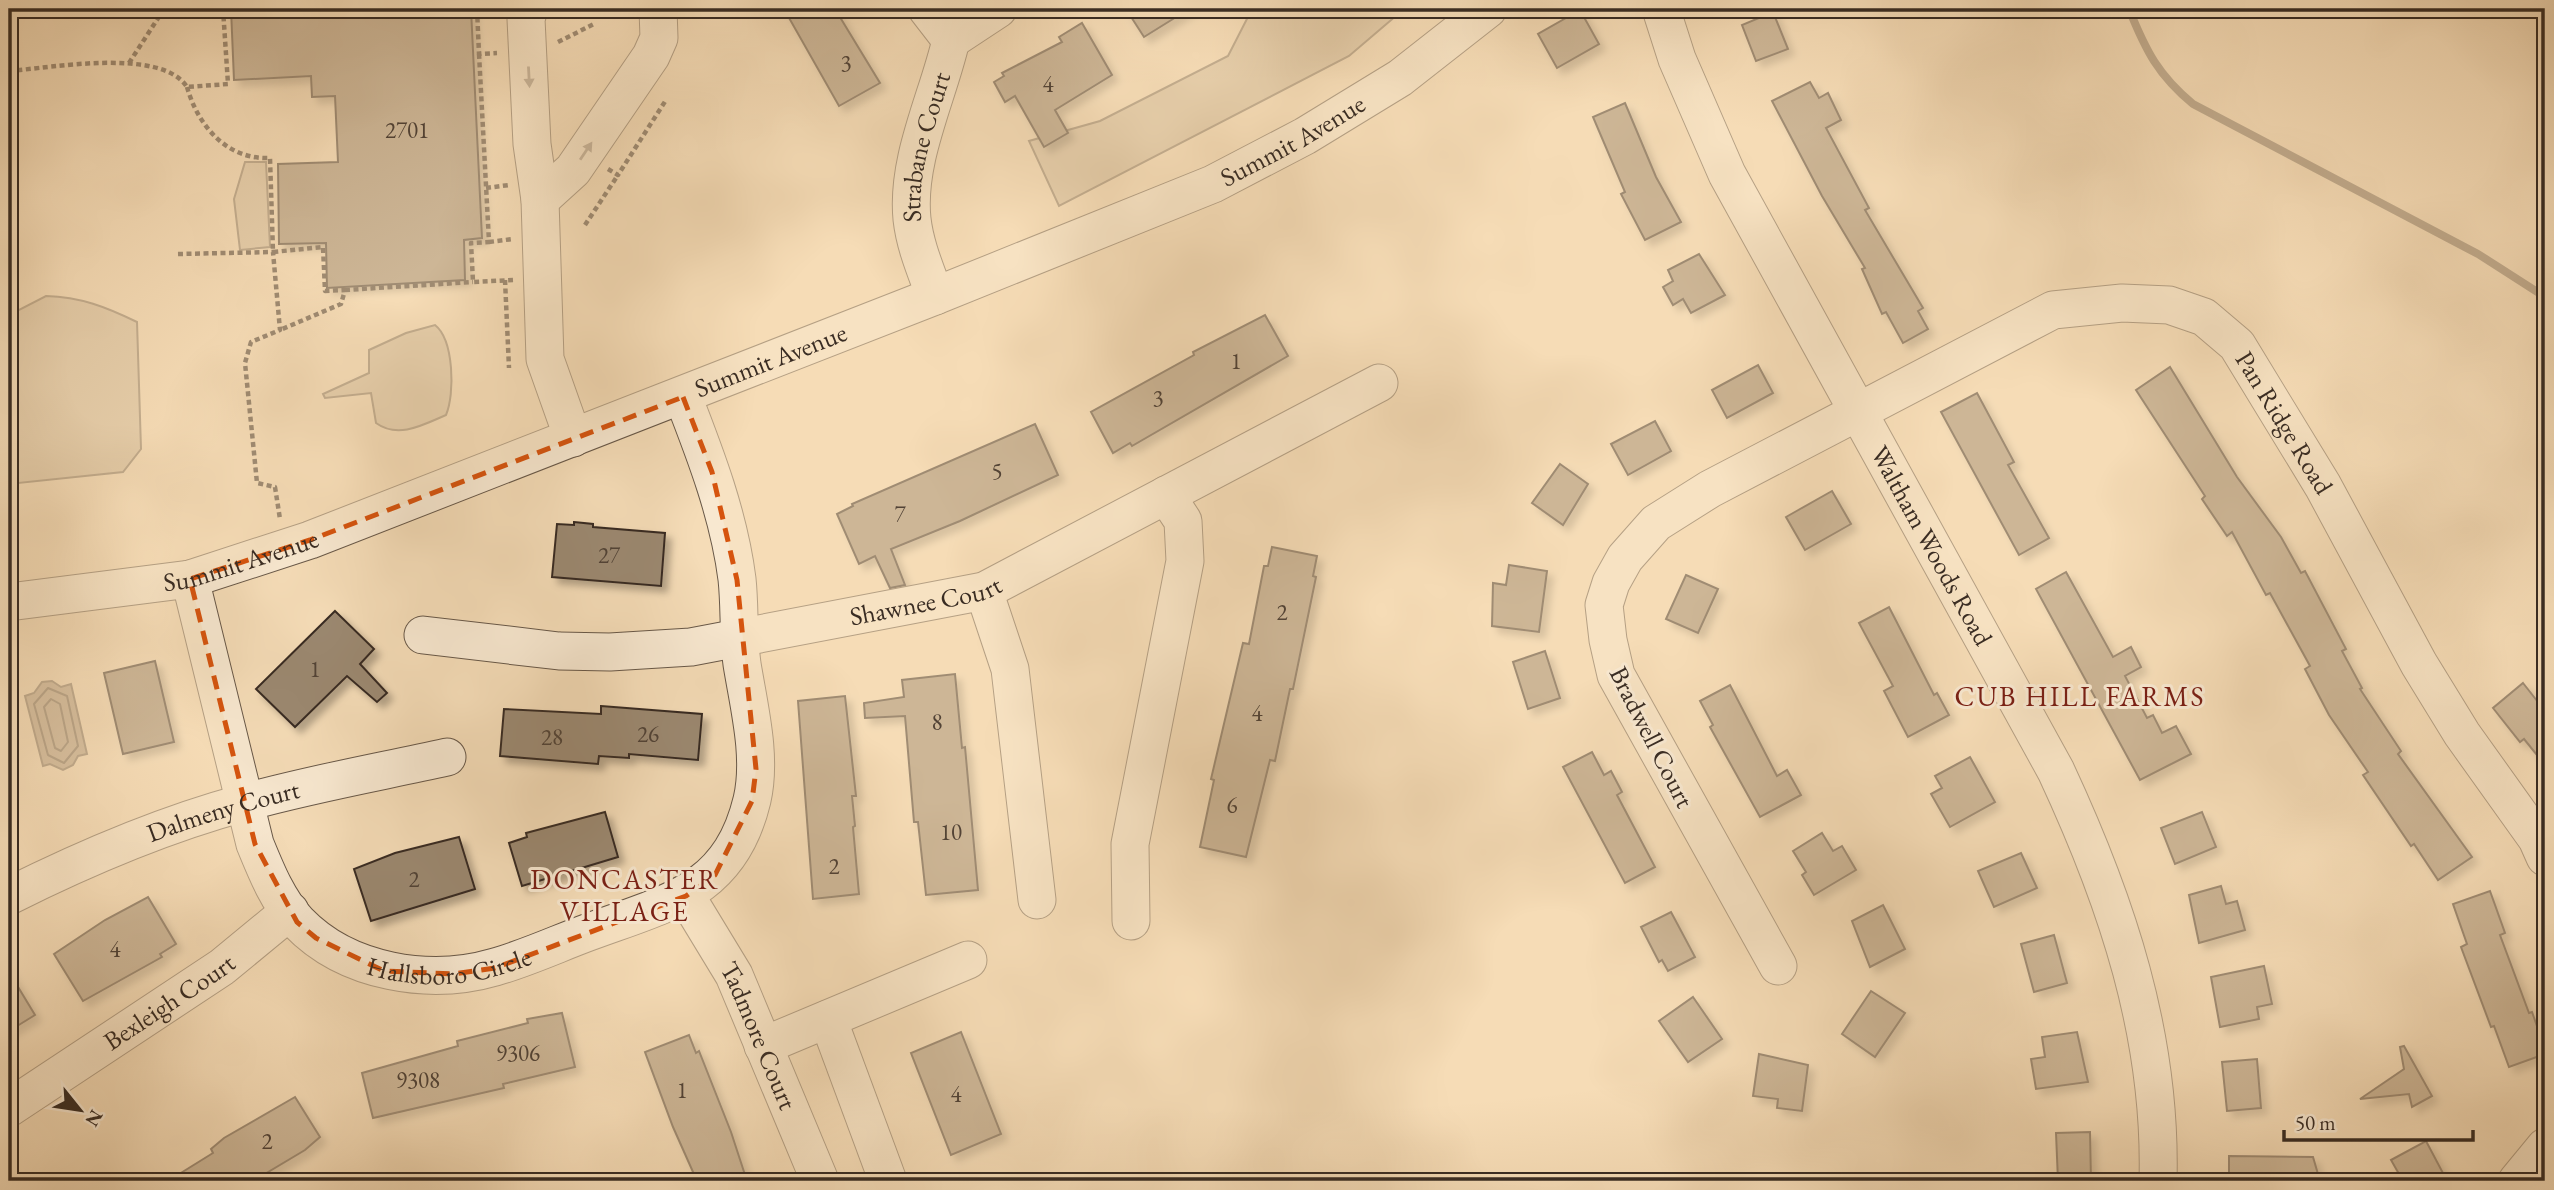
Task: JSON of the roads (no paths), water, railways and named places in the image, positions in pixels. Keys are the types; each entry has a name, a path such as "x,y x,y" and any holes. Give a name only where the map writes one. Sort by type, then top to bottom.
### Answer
{"street":[{"path":"528,9 526,19 532,144 529,192 545,359 573,438"},
{"path":"529,192 573,170 650,56 659,38 658,9"},
{"name":"Strabane Court","path":"927,9 951,40"},
{"name":"Strabane Court","path":"935,296 916,240 913,197 916,165 951,40 998,9"},
{"name":"Summit Avenue","path":"9,602 190,579 310,540 683,397 935,296 1213,184 1305,135 1400,78 1488,9"},
{"name":"Waltham Woods Road","path":"1661,9 1678,59 1727,174 2056,771 2113,903 2134,971 2147,1039 2156,1106 2158,1181"},
{"name":"Pan Ridge Road","path":"1857,411 2053,310 2122,303 2169,306 2204,317 2237,345 2263,386 2323,486 2462,734 2537,839 2545,857"},
{"name":"Shawnee Court","path":"423,635 559,651 610,652 691,647 984,591 1379,383"},
{"name":"Hallsboro Circle","path":"190,579 254,844 269,879 290,911 316,938 366,964 399,974 453,974 495,968 686,896 715,875 737,837 752,801 756,769 738,637 737,579 712,472 683,397"},
{"name":"Bradwell Court","path":"1778,966 1616,675 1604,605 1611,583 1625,558 1656,523 1710,489 1857,411"},
{"path":"1131,921 1130,844 1185,561 1183,521 1166,495"},
{"path":"984,591 1010,669 1037,900"},
{"name":"Dalmeny Court","path":"9,896 62,869 142,837 243,803 447,757"},
{"name":"Tadmore Court","path":"686,896 734,975 820,1181"},
{"name":"Bexleigh Court","path":"9,1108 222,967 290,911"},
{"path":"763,1046 968,960"},
{"path":"828,1019 888,1181"},
{"path":"2517,1181 2543,1151"}],"water":[{"path":"52,681 61,687 71,684 87,754 78,756 73,765 63,770 50,764 43,766 25,696 34,693 42,682"}],"waterway":[{"path":"2129,9 2154,61 2171,83 2193,104 2478,254 2545,297"}],"district":[{"name":"CUB HILL FARMS","path":"2080,696"},
{"name":"DONCASTER VILLAGE","path":"625,895"}]}
